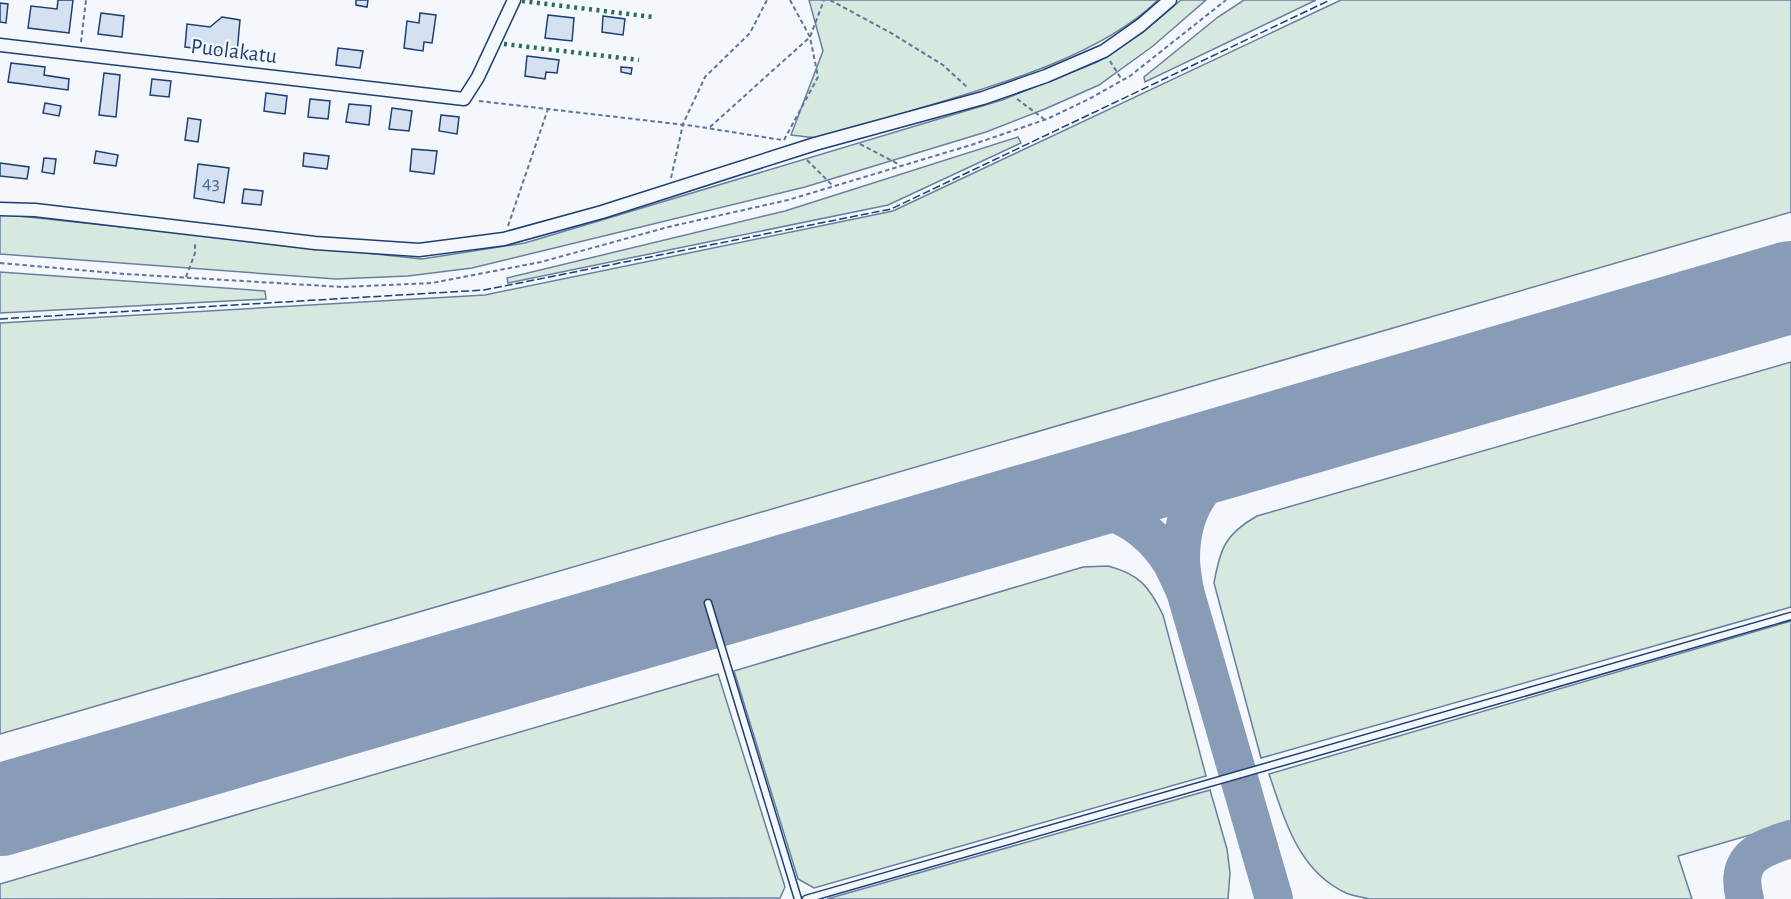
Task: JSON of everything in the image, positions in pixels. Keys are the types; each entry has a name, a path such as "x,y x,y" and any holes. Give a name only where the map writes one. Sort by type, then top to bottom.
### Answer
{"street":[{"path":"464,99 478,77 514,0"},
{"path":"0,209 35,210 315,243 419,250 504,239 602,212 796,150 983,98 1046,76 1104,51 1141,25 1170,0"},
{"name":"Puolakatu","path":"0,45 464,99"}],"lane":[{"path":"708,603 798,899"},
{"path":"806,899 1791,616"}],"path":[{"path":"79,54 86,0"},
{"path":"668,191 683,124 705,77 750,33 767,0"},
{"path":"773,157 818,77 810,38 790,0"},
{"path":"709,128 810,38 824,0"},
{"path":"830,0 891,33 943,65 970,90 983,98"},
{"path":"1104,51 1122,80"},
{"path":"1005,90 1045,119"},
{"path":"464,99 683,124 784,140"},
{"path":"504,239 548,109"},
{"path":"844,136 901,165"},
{"path":"796,150 833,186"},
{"path":"185,278 195,253 196,230"}],"shaded area":[{"path":"809,0 1158,0 1134,20 1106,38 1043,68 860,128 818,138 791,135 823,51"},
{"path":"1181,0 1206,0 1153,46 1099,85 986,132 805,187 472,268 408,276 336,279 0,254 0,214 422,259 525,243 1002,100 1097,62 1142,33"},
{"path":"1244,0 1316,0 1145,82 1144,77 1218,17"},
{"path":"1341,0 1791,0 1791,212 0,734 0,323 485,295 893,211"},
{"path":"1018,137 1021,143 888,205 508,283 507,278 785,211"},
{"path":"0,272 265,291 266,299 0,313"},
{"path":"1791,362 1791,607 1261,758 1214,583 1226,544 1231,536 1246,523 1257,516"},
{"path":"1108,566 1128,573 1142,583 1153,596 1163,615 1206,776 814,888 798,879 734,671 1083,567"},
{"path":"1791,621 1791,823 1678,856 1692,899 1369,899 1352,895 1316,872 1305,858 1288,826 1269,774"},
{"path":"718,674 785,887 780,898 0,899 0,884"},
{"path":"1210,790 1227,849 1230,873 1228,899 827,899"}],"building":[{"path":"58,0 73,0 69,33 28,28 31,6 57,9"},
{"path":"356,0 368,0 367,7 356,5"},
{"path":"0,3 8,4 6,23 0,22"},
{"path":"101,13 124,16 122,37 98,34"},
{"path":"420,13 436,15 432,43 424,42 423,51 404,48 407,21 419,23"},
{"path":"548,15 574,18 572,41 545,38"},
{"path":"603,16 625,19 623,35 602,32"},
{"path":"222,17 240,20 237,53 185,47 187,24 210,27"},
{"path":"338,48 363,51 360,68 336,65"},
{"path":"527,56 559,60 557,73 546,72 545,79 525,76"},
{"path":"11,63 45,67 44,75 69,79 68,90 8,82"},
{"path":"621,67 632,68 631,74 621,72"},
{"path":"104,73 120,75 116,117 99,115"},
{"path":"152,79 171,81 169,97 150,95"},
{"path":"266,93 287,96 285,114 264,111"},
{"path":"310,99 330,101 328,119 308,117"},
{"path":"45,103 61,106 59,116 43,113"},
{"path":"349,104 371,106 369,125 346,122"},
{"path":"392,108 412,111 409,131 389,129"},
{"path":"441,115 459,117 457,134 439,131"},
{"path":"188,118 201,120 198,142 185,140"},
{"path":"412,149 437,151 434,174 410,171"},
{"path":"96,151 118,155 116,166 94,163"},
{"path":"304,153 329,156 327,169 303,166"},
{"path":"44,158 56,159 54,174 42,172"},
{"path":"0,163 29,167 27,179 0,176"},
{"path":"198,164 229,168 224,203 194,198"},
{"path":"244,189 263,191 261,205 242,203"}],"taxiway":[{"path":"1034,508 1054,505 1093,507 1128,520 1158,545 1171,562 1185,591 1181,562 1183,534 1188,514 1197,496 1223,469 1279,436"},
{"path":"1185,591 1274,899"},
{"path":"1745,899 1742,885 1743,874 1751,858 1768,847 1791,839"}],"runway":[{"path":"0,810 1791,287"}],"hedge":[{"path":"522,1 653,17"},
{"path":"504,44 639,60"}],"fence":[{"path":"0,319 484,290 891,209 1330,0"}]}
